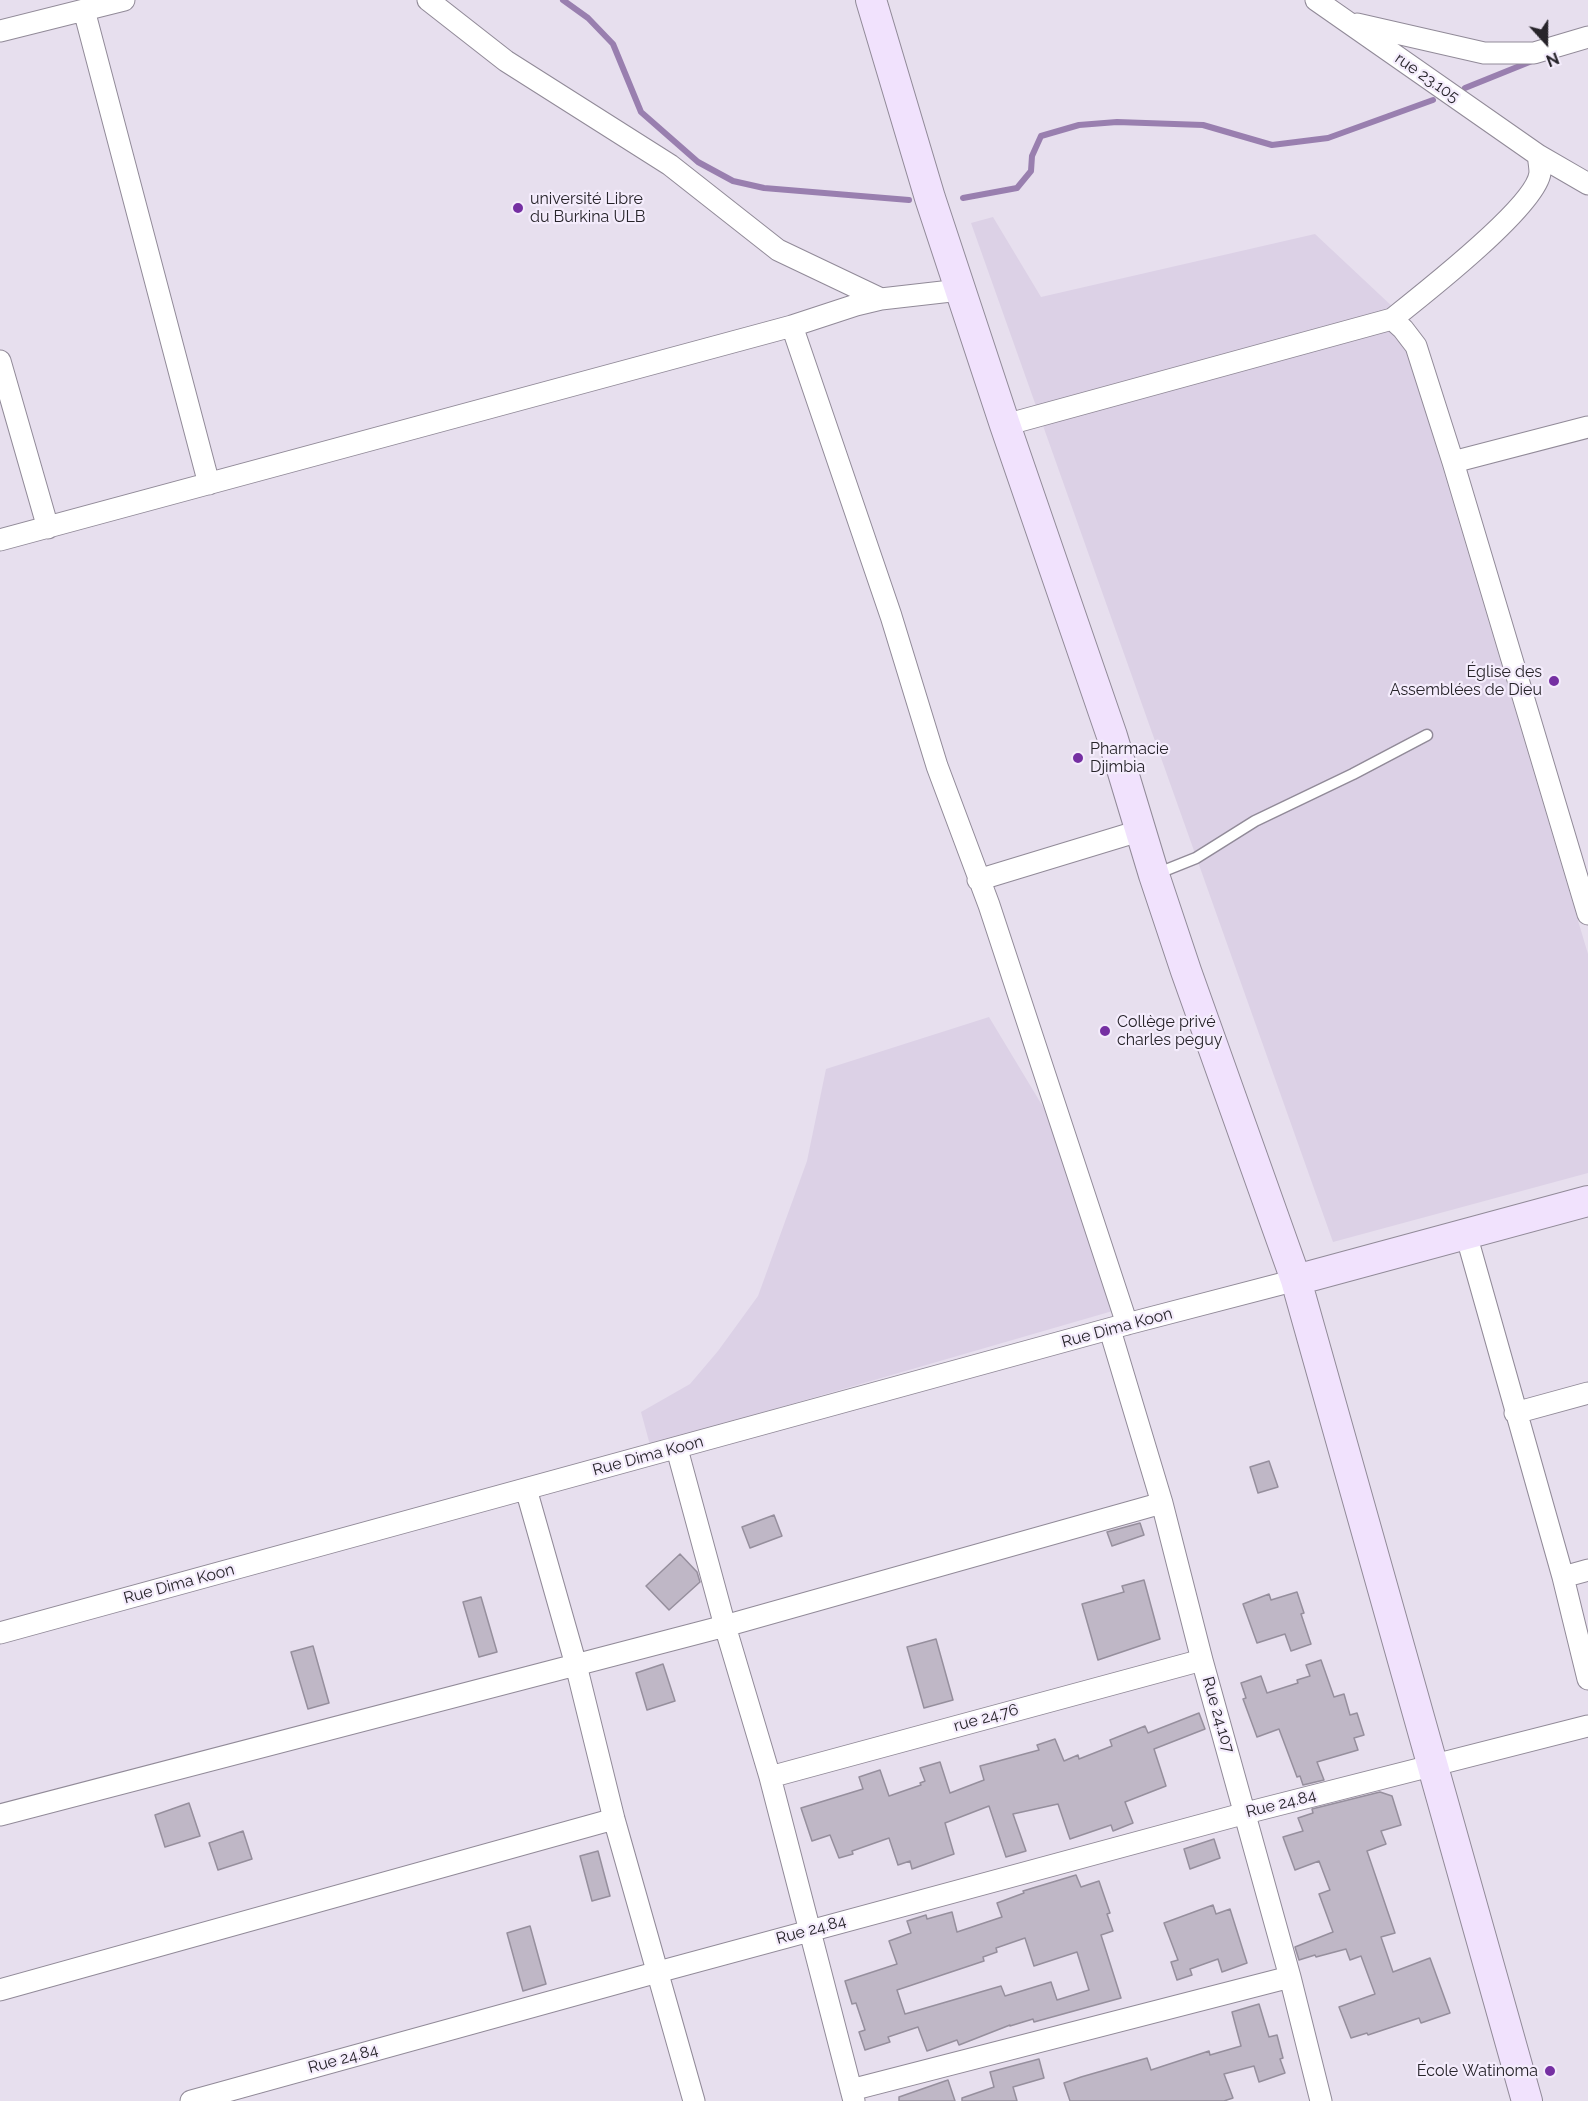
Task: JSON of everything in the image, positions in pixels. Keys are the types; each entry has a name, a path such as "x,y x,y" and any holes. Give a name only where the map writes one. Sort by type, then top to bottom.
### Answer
{"street":[{"path":"0,31 124,0"},
{"path":"428,0 506,61 670,165 778,250 881,299"},
{"path":"871,0 930,198 1112,736 1139,831 1186,971 1296,1280 1527,2101"},
{"name":"rue 23.105","path":"1316,0 1538,155 1588,184"},
{"path":"84,10 209,484"},
{"path":"1346,21 1484,53 1534,53 1588,37"},
{"path":"1005,425 1392,319 1439,282 1491,236 1532,192 1540,175 1538,155"},
{"path":"0,540 792,326 856,305 881,299 960,290"},
{"path":"1392,319 1416,346 1588,914"},
{"name":"Rue 24.107","path":"792,326 891,616 937,766 989,905 1119,1327 1202,1660 1246,1813 1321,2101"},
{"path":"0,361 48,528"},
{"path":"1453,462 1588,428"},
{"path":"978,880 1139,831"},
{"path":"1296,1280 1588,1201"},
{"path":"1466,1234 1563,1576 1588,1678"},
{"name":"Rue Dima Koon","path":"0,1633 1296,1280"},
{"path":"1515,1413 1588,1393"},
{"path":"677,1449 725,1626 770,1777 852,2096 1290,1977"},
{"path":"526,1489 576,1665 614,1820 694,2101"},
{"path":"0,1815 725,1626 1162,1503"},
{"path":"1563,1576 1588,1570"},
{"name":"rue 24.76","path":"770,1777 1202,1660"},
{"name":"Rue 24.84","path":"191,2101 810,1930 1246,1813 1588,1726"},
{"path":"0,1990 614,1820"}],"lane":[{"path":"1154,875 1196,858 1255,821 1427,735"}],"shaded area":[{"path":"993,217 1041,297 1315,234 1395,309 1588,954 1588,1173 1333,1242 971,223"},
{"path":"989,1017 1054,1125 1116,1310 650,1445 641,1412 690,1384 718,1351 758,1296 807,1161 826,1069"}],"building":[{"path":"1269,1461 1278,1487 1258,1493 1250,1467"},
{"path":"774,1515 782,1536 750,1548 742,1527"},
{"path":"1140,1523 1144,1535 1112,1546 1107,1532"},
{"path":"680,1554 697,1572 700,1582 669,1610 646,1586"},
{"path":"1144,1580 1160,1639 1098,1660 1082,1604 1124,1592 1122,1586"},
{"path":"1297,1592 1304,1613 1301,1614 1311,1644 1291,1651 1285,1634 1257,1643 1243,1604 1269,1594 1271,1600"},
{"path":"481,1597 497,1652 479,1657 463,1602"},
{"path":"936,1639 953,1700 924,1708 907,1647"},
{"path":"313,1646 329,1703 308,1709 291,1652"},
{"path":"1321,1660 1334,1697 1344,1694 1350,1715 1357,1713 1364,1735 1354,1738 1358,1750 1317,1762 1324,1780 1303,1785 1300,1776 1297,1777 1279,1729 1257,1737 1243,1699 1246,1698 1241,1683 1261,1676 1267,1693 1298,1683 1297,1680 1310,1676 1306,1665"},
{"path":"663,1664 675,1701 647,1710 636,1673"},
{"path":"1199,1713 1205,1729 1154,1749 1166,1786 1125,1802 1133,1823 1113,1831 1111,1825 1070,1839 1058,1804 1013,1814 1026,1851 1006,1857 989,1806 945,1823 954,1854 912,1869 910,1861 898,1865 889,1838 839,1858 830,1835 812,1841 801,1808 863,1789 859,1777 880,1770 889,1796 921,1785 920,1783 925,1781 920,1768 940,1762 950,1793 984,1780 980,1766 1039,1750 1037,1745 1055,1739 1064,1761 1078,1755 1079,1759 1112,1746 1110,1740 1145,1726 1148,1733"},
{"path":"1380,1792 1392,1796 1401,1825 1381,1831 1386,1844 1367,1851 1395,1933 1381,1937 1393,1972 1430,1958 1450,2013 1421,2023 1419,2018 1368,2035 1367,2033 1351,2038 1339,2007 1375,1994 1361,1956 1350,1960 1346,1949 1299,1960 1295,1947 1333,1932 1319,1894 1330,1890 1319,1861 1295,1870 1283,1837 1303,1831 1298,1818 1313,1813 1312,1809"},
{"path":"189,1803 200,1836 165,1847 155,1815"},
{"path":"243,1831 252,1859 218,1870 209,1843"},
{"path":"1214,1839 1220,1858 1190,1869 1184,1849"},
{"path":"598,1851 610,1896 592,1901 580,1856"},
{"path":"1076,1875 1081,1887 1099,1881 1110,1913 1107,1914 1113,1931 1101,1935 1121,1998 1034,2022 1033,2019 1010,2025 959,2045 957,2040 927,2051 918,2027 888,2037 890,2042 865,2050 859,2032 865,2030 856,2003 852,2004 845,1981 897,1964 889,1941 911,1933 907,1921 926,1915 927,1919 952,1912 957,1932 1002,1917 997,1903 1024,1893 1023,1891","holes":["1025,1938 1034,1966 1077,1952 1089,1990 1057,2000 1051,1982 1005,1996 1001,1986 905,2014 897,1990 984,1961 983,1957 997,1952 996,1948"]},
{"path":"1213,1905 1216,1914 1230,1909 1247,1963 1222,1972 1218,1959 1190,1969 1192,1975 1177,1980 1171,1962 1178,1960 1164,1923"},
{"path":"530,1926 546,1984 523,1991 507,1933"},
{"path":"1259,2004 1269,2037 1277,2035 1283,2058 1280,2059 1285,2073 1259,2082 1254,2066 1224,2074 1233,2098 1224,2101 1070,2101 1064,2083 1081,2077 1147,2058 1151,2070 1209,2051 1210,2055 1241,2046 1232,2012"},
{"path":"1039,2059 1044,2078 1013,2087 1017,2101 962,2101 962,2098 994,2087 990,2072"},
{"path":"948,2080 955,2101 899,2101 899,2097"}],"waterway":[{"path":"563,0 588,18 613,44 641,112 698,162 733,181 764,188 909,200"},
{"path":"1465,88 1532,61"},
{"path":"963,198 1017,188 1031,171 1032,156 1041,136 1079,125 1117,122 1203,125 1272,145 1328,138 1433,100"}],"place":[{"name":"université Libre du Burkina ULB","path":"518,208"},
{"name":"Église des Assemblées de Dieu","path":"1554,681"},
{"name":"Pharmacie Djimbia","path":"1078,758"},
{"name":"Collège privé charles peguy","path":"1105,1031"},
{"name":"École Watinoma","path":"1550,2071"}]}
